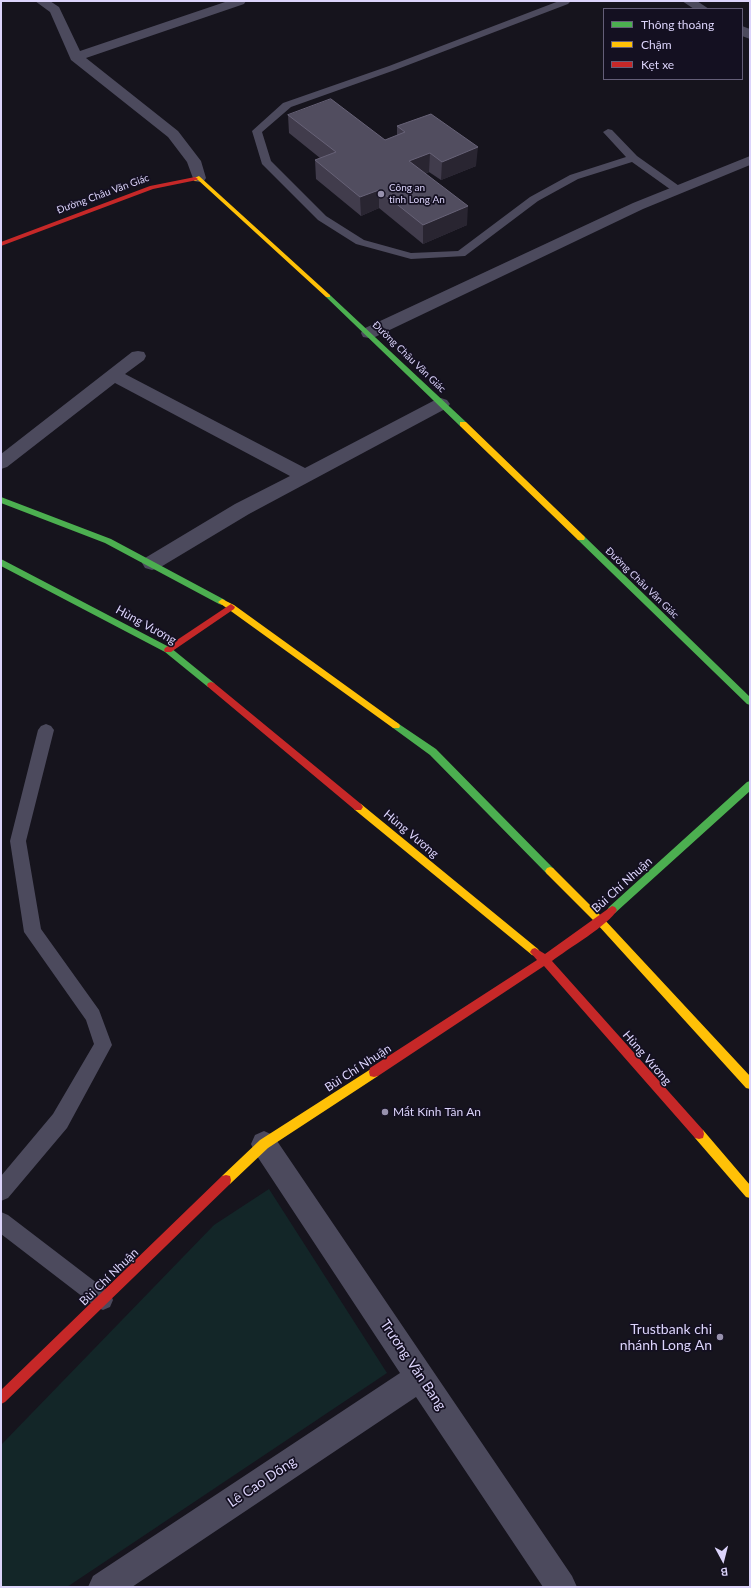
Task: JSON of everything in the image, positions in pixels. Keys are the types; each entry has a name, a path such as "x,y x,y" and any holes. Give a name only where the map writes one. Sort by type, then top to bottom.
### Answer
{"street":[{"path":"41,1 55,10 76,57 173,134 194,161 200,178"},
{"path":"76,57 240,1"},
{"path":"688,1 701,8"},
{"path":"369,333 638,206 750,160"},
{"name":"Đường Châu Văn Giác","path":"1,244 152,187 200,178 369,333 750,702"},
{"path":"1,463 138,356"},
{"path":"113,375 305,476"},
{"path":"152,563 242,509 441,404"},
{"path":"1,500 108,541 152,563 231,607 433,752 600,921 750,1084"},
{"name":"Hùng Vương","path":"1,562 168,650 545,960 750,1193"},
{"path":"168,650 231,607"},
{"name":"Bùi Chí Nhuận","path":"1,1398 264,1144 545,960 600,921 750,785"},
{"name":"Trương Văn Bang","path":"264,1144 561,1587"},
{"name":"Lê Cao Dõng","path":"104,1587 420,1377"}],"lane":[{"path":"565,2 392,68 287,105 257,131 266,162 322,218 360,242 411,256 460,254 534,199 574,177 633,158"},
{"path":"608,132 633,158 678,190"},
{"path":"1,1191 60,1121 103,1045 93,1016 33,932 18,841 46,730"},
{"path":"1,1222 102,1300"}],"green space":[{"path":"269,1189 387,1373 67,1587 1,1587 1,1445 214,1225"}],"building":[{"name":"Công an tỉnh Long An","path":"331,99 385,140 405,132 397,126 431,114 478,147 442,162 430,153 409,161 468,206 423,225 379,190 360,197 315,160 336,152 288,115"}],"traffic: fast":[{"path":"328,296 463,424"},
{"path":"1,500 108,541 222,602"},
{"path":"581,538 750,702"},
{"path":"1,562 168,650 211,685"},
{"path":"396,726 433,752 550,871"},
{"path":"612,910 750,785"}],"traffic: slow":[{"path":"195,179 199,178 328,296"},
{"path":"463,424 581,538"},
{"path":"222,602 396,726"},
{"path":"358,807 535,952"},
{"path":"550,871 600,921 750,1084"},
{"path":"226,1180 264,1144 374,1072"},
{"path":"699,1134 750,1193"}],"traffic: jam":[{"path":"1,244 152,187 195,179"},
{"path":"168,650 231,607"},
{"path":"211,685 358,807"},
{"path":"374,1072 545,960 600,921 612,910"},
{"path":"535,952 545,960 699,1134"},
{"path":"1,1398 226,1180"}],"place":[{"name":"Công an tỉnh Long An","path":"381,194"},
{"name":"Mắt Kính Tân An","path":"385,1112"},
{"name":"Trustbank chi nhánh Long An","path":"720,1337"}]}
